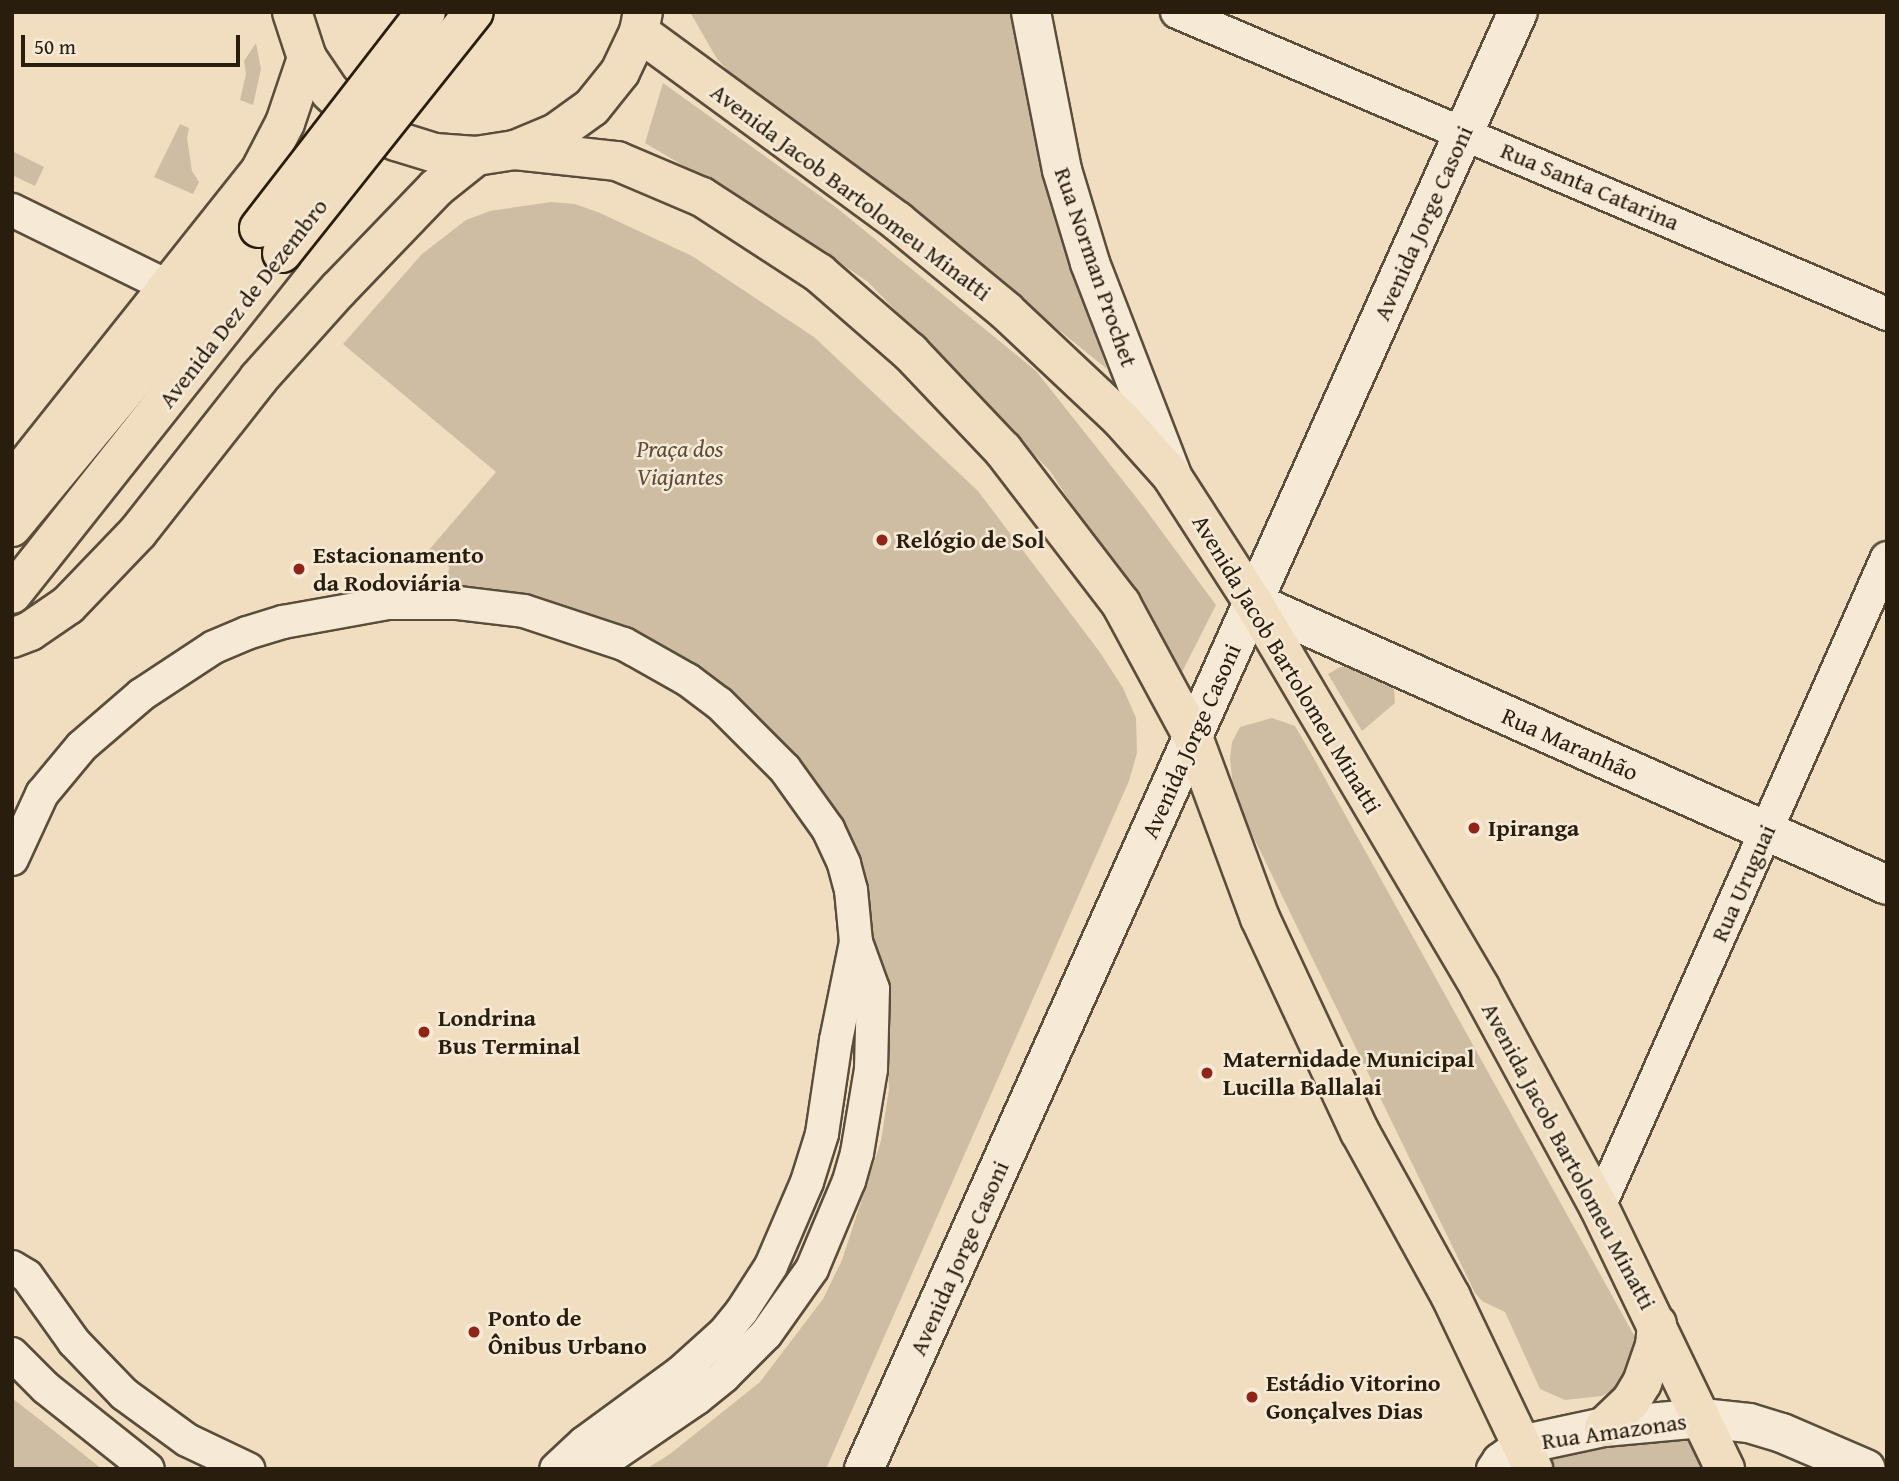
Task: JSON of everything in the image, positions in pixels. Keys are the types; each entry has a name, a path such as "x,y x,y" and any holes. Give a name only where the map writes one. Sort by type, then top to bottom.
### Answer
{"main road":[{"path":"292,12 307,58 340,101 360,120 396,141 435,153 476,156 515,150 556,133 592,107 620,72 641,22"},
{"name":"Avenida Dez de Dezembro","path":"12,594 270,240 426,12"},
{"name":"Avenida Dez de Dezembro","path":"12,527 474,12"},
{"name":"Avenida Jacob Bartolomeu Minatti","path":"641,22 897,221 1006,311 1120,418 1171,475 1253,602 1480,988 1599,1207 1725,1469"},
{"path":"12,483 259,173 285,123 307,58"},
{"path":"515,150 617,161 702,197 829,281 910,352 1003,450 1121,604 1193,737 1260,918 1360,1132 1451,1297 1515,1461"},
{"path":"12,638 30,631 68,605 138,532 259,378 329,300 436,188 476,156"},
{"path":"1604,1427 1631,1401 1642,1383 1654,1346 1657,1324"}],"street":[{"name":"Rua Norman Prochet","path":"1031,12 1062,170 1090,263 1171,475"},
{"name":"Rua Santa Catarina","path":"1177,12 1887,314"},
{"name":"Avenida Jorge Casoni","path":"864,1469 1518,12"},
{"path":"12,210 169,287"},
{"name":"Rua Uruguai","path":"1599,1207 1887,558"},
{"name":"Rua Maranhão","path":"1253,602 1887,885"},
{"path":"12,859 42,794 82,746 141,695 214,648 247,634 296,619 389,603 458,603 524,611 624,644 688,680 719,703 785,769 828,829 844,863 851,890 856,942 873,989 871,1069 858,1153 839,1212 822,1250 782,1314 724,1376 697,1398 593,1469"},
{"path":"556,1469 584,1443 705,1352 742,1311 771,1266 792,1225 822,1134 836,1040 856,942"},
{"path":"12,1267 27,1276 82,1350 124,1394 187,1440 248,1469"},
{"path":"12,1354 46,1388 148,1469"},
{"name":"Rua Amazonas","path":"1515,1461 1604,1427 1702,1418 1749,1423 1782,1433 1866,1469"}],"green space":[{"path":"690,12 1021,12 1058,229 1107,369 945,238 739,82 717,59"},
{"path":"256,43 261,69 253,105 240,100 246,74 244,61"},
{"path":"663,83 837,208 1036,371 1143,506 1216,605 1182,672 1050,471 868,282 790,229 645,143"},
{"path":"180,124 189,128 187,138 192,171 199,182 193,194 154,177"},
{"path":"12,151 44,167 35,186 12,175"},
{"name":"Praça dos Viajantes","path":"551,202 575,204 600,213 692,256 814,337 978,491 1099,651 1123,688 1136,718 1137,753 1129,781 826,1469 646,1469 670,1454 760,1382 823,1299 842,1260 881,1141 889,1089 887,1037 861,900 715,694 447,590 449,567 428,551 496,472 343,344 422,254 466,220 490,211"},
{"path":"1340,667 1347,667 1394,689 1395,703 1362,731 1328,674"},
{"path":"1272,718 1295,726 1635,1337 1637,1360 1616,1389 1602,1396 1565,1400 1540,1389 1505,1312 1482,1301 1475,1293 1234,797 1230,758 1232,742 1240,727"},
{"path":"12,1398 53,1430 102,1469 12,1469"},
{"path":"1687,1437 1695,1439 1721,1469 1555,1469 1547,1453"}],"place":[{"name":"Relógio de Sol","path":"882,540"},
{"name":"Estacionamento da Rodoviária","path":"299,569"},
{"name":"Ipiranga","path":"1474,828"},
{"name":"Londrina Bus Terminal","path":"424,1032"},
{"name":"Maternidade Municipal Lucilla Ballalai","path":"1207,1073"},
{"name":"Ponto de Ônibus Urbano","path":"474,1332"},
{"name":"Estádio Vitorino Gonçalves Dias","path":"1252,1397"}]}
